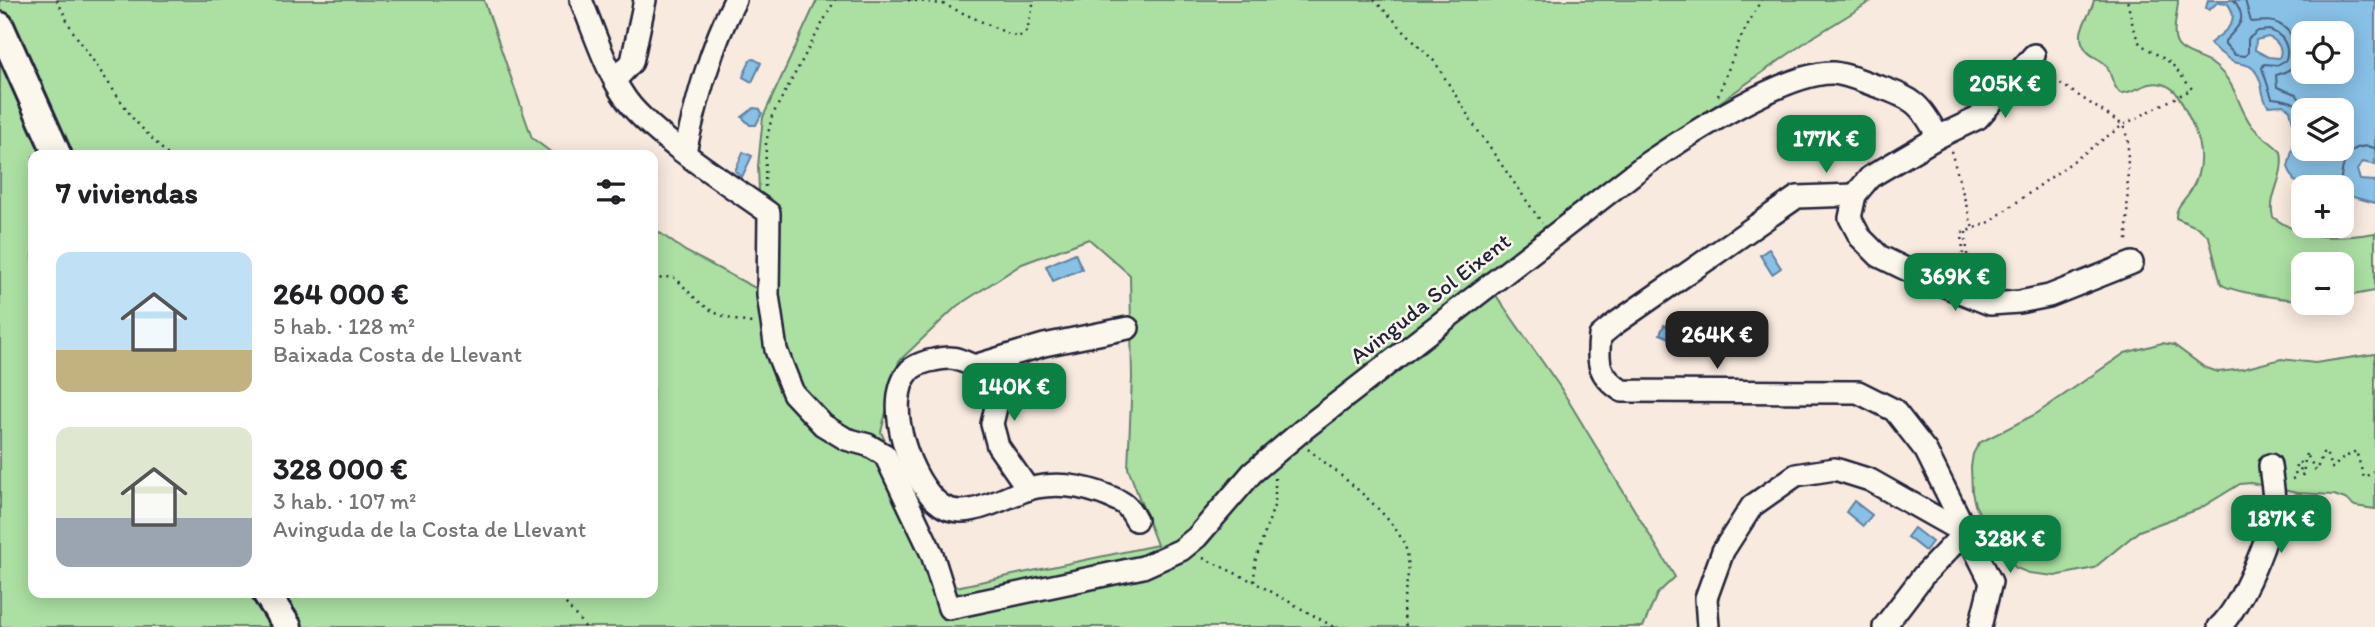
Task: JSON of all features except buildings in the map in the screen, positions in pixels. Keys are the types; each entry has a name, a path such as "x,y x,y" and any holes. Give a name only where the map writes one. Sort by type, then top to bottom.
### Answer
{"main road":[{"path":"0,26 55,150"},
{"path":"269,598 288,627"}],"street":[{"path":"581,0 631,106 661,134 769,214 768,295 776,350 793,393 824,425 846,439 868,444 885,455 904,444"},
{"path":"616,79 632,62 645,0"},
{"path":"685,152 699,88 720,30 735,0"},
{"path":"2031,59 1978,118 1944,143 1870,177 1856,195 1850,218 1860,237 1879,256 1922,277 1990,304 2049,296 2132,263"},
{"name":"Avinguda Sol Eixent","path":"885,455 932,554 949,608 1143,567 1186,546 1266,459 1646,164 1706,125 1787,84 1834,73 1909,98 1927,115 1944,143"},
{"path":"1856,195 1797,197 1600,336 1597,358 1602,373 1610,384 1622,391 1858,392 1894,410 1926,451 1964,533 1991,582 1980,627"},
{"path":"1128,328 1044,345 974,366 953,356 927,361 910,369 900,389 898,411 904,444 930,497 946,509 972,510 1027,489 1062,485 1087,488 1129,506 1136,520"},
{"path":"1008,356 992,424 998,446 1027,489"},
{"path":"2227,624 2265,537 2274,503 2270,465"},
{"path":"1708,627 1706,598 1723,551 1752,506 1796,475 1835,469 1870,480 1964,533"},
{"path":"1884,627 1923,576 1964,533"}],"path":[{"path":"57,0 72,30 134,120 163,150"},
{"path":"769,214 764,177 766,143 772,116 835,0"},
{"path":"908,0 943,4 1019,37 1027,31 1034,0"},
{"path":"1374,0 1435,62 1474,125 1552,237"},
{"path":"1706,125 1740,39 1761,0"},
{"path":"1966,283 1962,233 1988,223 2015,205 2123,125 2192,89 2171,63 2140,44 2127,0"},
{"path":"2031,59 2123,125 2128,140 2127,241"},
{"path":"1944,143 1973,229"},
{"path":"658,279 676,278 700,305 731,320 773,325"},
{"path":"1295,436 1394,526 1407,550 1409,577 1403,608 1406,627"},
{"path":"2287,479 2295,478 2299,462 2300,474 2303,475 2306,453 2316,471 2323,453 2326,452 2331,468 2334,468 2339,461 2356,451 2364,478 2375,470"},
{"path":"1254,582 1255,562 1275,503 1274,470 1266,459"},
{"path":"1186,546 1195,554 1254,582 1334,627"},
{"path":"561,598 585,627"}],"green space":[{"path":"0,0 484,0 532,138 548,150 28,150 28,598 658,598 658,232 685,251 763,292 758,166 763,117 817,0 1873,0 1810,39 1662,143 1486,281 1560,387 1675,577 1657,594 1643,627 0,627","holes":["1089,239 1130,275 1132,378 1128,468 1157,545 951,588 881,432 899,361 957,306 1022,264"]},
{"path":"2094,0 2178,0 2175,28 2177,44 2184,51 2211,63 2223,73 2252,126 2281,152 2281,170 2272,202 2273,217 2291,228 2291,238 2354,238 2354,235 2375,233 2375,291 2354,295 2354,252 2291,252 2291,299 2247,293 2221,284 2209,237 2199,228 2176,218 2199,170 2200,150 2191,121 2177,94 2167,86 2156,83 2125,93 2117,90 2105,64 2089,53 2083,44 2081,31"},
{"path":"2162,343 2174,345 2204,367 2218,372 2243,369 2281,359 2315,363 2375,354 2375,509 2355,506 2334,495 2297,493 2251,483 2240,484 2199,509 2139,531 2094,568 2055,576 2029,573 2016,568 1999,552 1975,505 1971,467 1973,454 1979,443 2036,414 2125,353"}],"water":[{"path":"2208,0 2375,0 2375,165 2363,162 2357,170 2360,180 2375,181 2375,203 2354,197 2354,175 2291,175 2288,167 2291,155 2291,161 2354,161 2354,98 2291,98 2291,114 2284,105 2268,106 2255,70 2233,62 2210,43 2230,26 2233,15 2231,9 2227,3 2218,2 2209,10 2206,8","holes":["2268,37 2274,40 2281,51 2279,58 2268,57 2255,50 2256,40"]},
{"path":"750,60 761,63 752,82 743,77"},
{"path":"754,108 760,109 762,113 756,125 750,125 742,117"},
{"path":"743,152 752,156 742,177 735,171"},
{"path":"1769,249 1781,268 1772,274 1760,255"},
{"path":"1075,253 1082,269 1053,281 1046,266"},
{"path":"1664,325 1680,332 1680,348 1673,346 1672,339 1660,334"},
{"path":"1854,501 1872,515 1863,526 1846,512"},
{"path":"1914,528 1932,542 1925,551 1907,537"}]}
